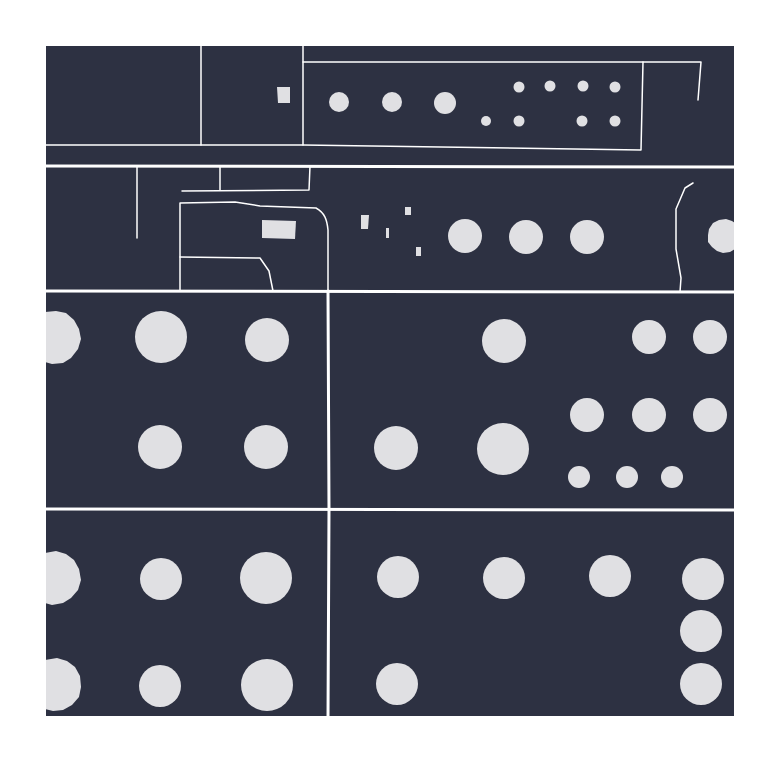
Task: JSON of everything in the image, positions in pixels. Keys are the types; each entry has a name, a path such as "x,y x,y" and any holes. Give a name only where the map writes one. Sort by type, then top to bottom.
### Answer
{"street":[{"path":"45,166 735,167"},
{"path":"45,291 735,292"},
{"path":"328,291 328,717"},
{"path":"45,509 735,510"}],"lane":[{"path":"201,45 201,145"},
{"path":"303,45 303,145"},
{"path":"303,62 701,62 698,100"},
{"path":"45,145 303,145 641,150 643,62"},
{"path":"137,166 137,238"},
{"path":"220,166 220,190"},
{"path":"182,191 309,190 310,166"},
{"path":"680,292 681,278 676,249 676,210 685,188 693,183"},
{"path":"180,291 180,204 235,202 260,206 316,208 322,211 327,222 328,230 328,291"},
{"path":"180,257 260,258 269,272 273,291"}],"building":[{"path":"550,80 554,82 556,86 554,90 550,92 546,90 544,86 546,82"},
{"path":"519,81 523,83 525,87 523,91 519,93 515,91 513,87 515,83"},
{"path":"581,81 585,81 587,82 587,90 581,91 578,88 578,84"},
{"path":"613,82 617,82 619,83 619,91 613,92 610,89 610,85"},
{"path":"277,87 290,87 290,103 278,103"},
{"path":"335,92 343,92 349,98 349,106 343,112 335,112 329,106 329,98"},
{"path":"388,92 396,92 402,98 402,106 396,112 388,112 382,106 382,98"},
{"path":"445,92 453,95 456,103 453,111 445,114 437,111 434,103 437,95"},
{"path":"519,115 523,117 525,121 523,125 519,127 515,125 513,121 515,117"},
{"path":"484,116 488,116 491,121 488,126 484,126 481,123 481,119"},
{"path":"580,116 584,116 586,117 586,125 580,126 577,123 577,119"},
{"path":"613,116 617,116 619,117 619,125 613,126 610,123 610,119"},
{"path":"405,207 411,207 411,215 405,215"},
{"path":"361,215 369,215 368,229 361,229"},
{"path":"465,219 477,224 482,236 477,248 465,253 453,248 448,236 453,224"},
{"path":"726,219 735,223 735,249 730,252 723,253 712,247 708,242 708,235 709,229 713,223"},
{"path":"262,220 296,221 295,239 262,238"},
{"path":"526,220 538,225 543,237 538,249 526,254 514,249 509,237 514,225"},
{"path":"587,220 599,225 604,237 599,249 587,254 575,249 570,237 575,225"},
{"path":"386,228 389,228 389,238 386,238"},
{"path":"416,247 421,247 421,256 416,256"},
{"path":"56,311 66,313 74,320 79,329 81,339 78,349 71,358 63,363 52,364 45,362 45,312"},
{"path":"156,311 166,311 180,318 187,332 187,342 180,356 166,363 156,363 146,359 139,352 135,342 135,332 139,322 146,315"},
{"path":"267,318 279,322 285,328 289,340 285,352 279,358 267,362 255,358 249,352 245,340 249,328 255,322"},
{"path":"504,319 516,323 522,329 526,341 522,353 516,359 504,363 492,359 486,353 482,341 486,329 492,323"},
{"path":"649,320 661,325 666,337 661,349 649,354 637,349 632,337 637,325"},
{"path":"710,320 722,325 727,337 722,349 710,354 698,349 693,337 698,325"},
{"path":"587,398 599,403 604,415 599,427 587,432 575,427 570,415 575,403"},
{"path":"649,398 661,403 666,415 661,427 649,432 637,427 632,415 637,403"},
{"path":"710,398 722,403 727,415 722,427 710,432 698,427 693,415 698,403"},
{"path":"498,423 508,423 517,427 525,435 529,444 529,454 525,463 517,471 508,475 498,475 489,471 481,463 477,454 477,444 481,435 489,427"},
{"path":"160,425 172,429 178,435 182,447 178,459 172,465 160,469 148,465 142,459 138,447 142,435 148,429"},
{"path":"266,425 278,429 284,435 288,447 284,459 278,465 266,469 254,465 248,459 244,447 248,435 254,429"},
{"path":"396,426 408,430 414,436 418,448 414,460 408,466 396,470 384,466 378,460 374,448 378,436 384,430"},
{"path":"579,466 587,469 590,477 587,485 579,488 571,485 568,477 571,469"},
{"path":"627,466 635,469 638,477 635,485 627,488 619,485 616,477 619,469"},
{"path":"672,466 680,469 683,477 680,485 672,488 664,485 661,477 664,469"},
{"path":"56,551 66,554 74,560 79,569 81,580 78,590 71,598 63,603 52,605 45,603 45,553"},
{"path":"261,552 271,552 285,559 292,573 292,583 285,597 271,604 261,604 251,600 244,593 240,583 240,573 244,563 251,556"},
{"path":"606,555 614,555 625,561 631,572 631,580 625,591 614,597 606,597 595,591 589,580 589,572 595,561"},
{"path":"394,556 402,556 413,562 419,573 419,581 413,592 402,598 394,598 383,592 377,581 377,573 383,562"},
{"path":"500,557 508,557 519,563 525,574 525,582 519,593 508,599 500,599 489,593 483,582 483,574 489,563"},
{"path":"157,558 165,558 176,564 182,575 182,583 176,594 165,600 157,600 146,594 140,583 140,575 146,564"},
{"path":"699,558 707,558 718,564 724,575 724,583 718,594 707,600 699,600 688,594 682,583 682,575 688,564"},
{"path":"697,610 705,610 716,616 722,627 722,635 716,646 705,652 697,652 686,646 680,635 680,627 686,616"},
{"path":"57,658 67,661 75,667 80,676 81,687 79,697 72,705 63,710 53,711 45,709 45,660"},
{"path":"262,659 272,659 286,666 293,680 293,690 286,704 272,711 262,711 252,707 245,700 241,690 241,680 245,670 252,663"},
{"path":"393,663 401,663 412,669 418,680 418,688 412,699 401,705 393,705 382,699 376,688 376,680 382,669"},
{"path":"697,663 705,663 716,669 722,680 722,688 716,699 705,705 697,705 686,699 680,688 680,680 686,669"},
{"path":"156,665 164,665 175,671 181,682 181,690 175,701 164,707 156,707 145,701 139,690 139,682 145,671"}]}
